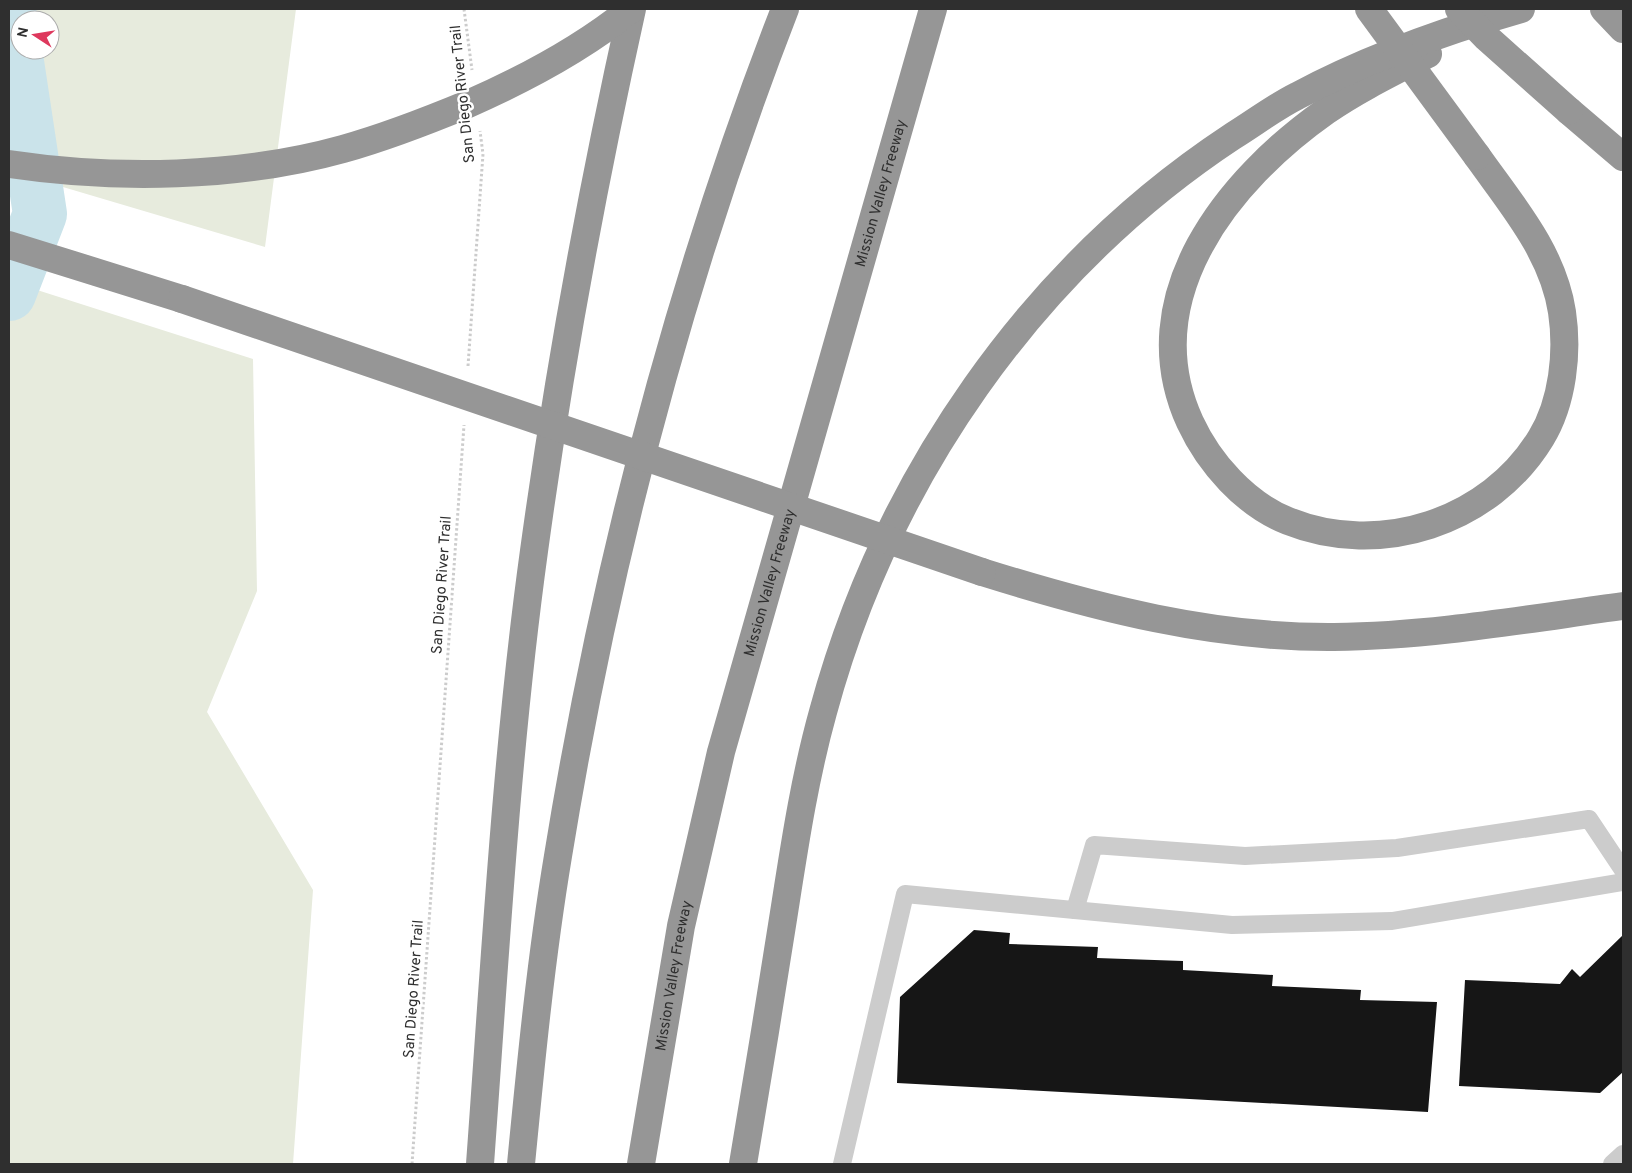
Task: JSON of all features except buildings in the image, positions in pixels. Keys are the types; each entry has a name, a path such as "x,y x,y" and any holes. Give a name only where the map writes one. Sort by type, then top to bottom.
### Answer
{"highway":[{"name":"Mission Valley Freeway","path":"641,1164 681,926 716,770 802,461 933,9"},
{"path":"1369,9 1477,156 1545,256 1562,310 1564,356 1560,384 1553,410 1542,437 1507,482 1466,511 1415,530 1382,535 1356,536 1316,530 1285,521 1260,506 1217,467 1199,441 1186,413 1177,383 1173,353 1173,325 1179,294 1208,229 1260,166 1291,137 1357,90 1449,43 1534,9"},
{"path":"1459,9 1486,37 1623,157"},
{"path":"744,1164 800,813 825,705 854,616 892,527 920,472 950,424 979,381 1047,295 1128,216 1204,156 1294,97 1380,56 1470,24 1521,9"},
{"path":"1604,9 1623,29"},
{"path":"9,164 42,169 107,173 171,173 245,168 295,160 342,149 385,136 490,94 538,70 631,11"},
{"path":"480,1164 513,740 534,554 565,342 598,163 631,11"},
{"path":"520,1164 536,1010 556,867 591,672 631,499 679,318 731,155 784,12"},
{"path":"9,245 182,299 982,572 1079,602 1182,624 1260,634 1334,637 1425,632 1623,606"}],"lane":[{"path":"1075,910 1094,845 1245,856 1397,848 1589,819 1623,870"},
{"path":"842,1164 905,894 1232,926 1392,920 1623,882"},
{"path":"1612,1164 1623,1154"}],"path":[{"name":"San Diego River Trail","path":"464,9 473,78"},
{"name":"San Diego River Trail","path":"467,374 483,154 479,126"},
{"name":"San Diego River Trail","path":"412,1164 464,424"}],"shaded area":[{"path":"9,9 296,9 265,247 9,171"},
{"path":"9,281 253,359 257,591 207,712 313,890 293,1164 9,1164"}],"waterway":[{"path":"9,9 40,214 9,294"},
{"path":"9,65 19,69"}]}
